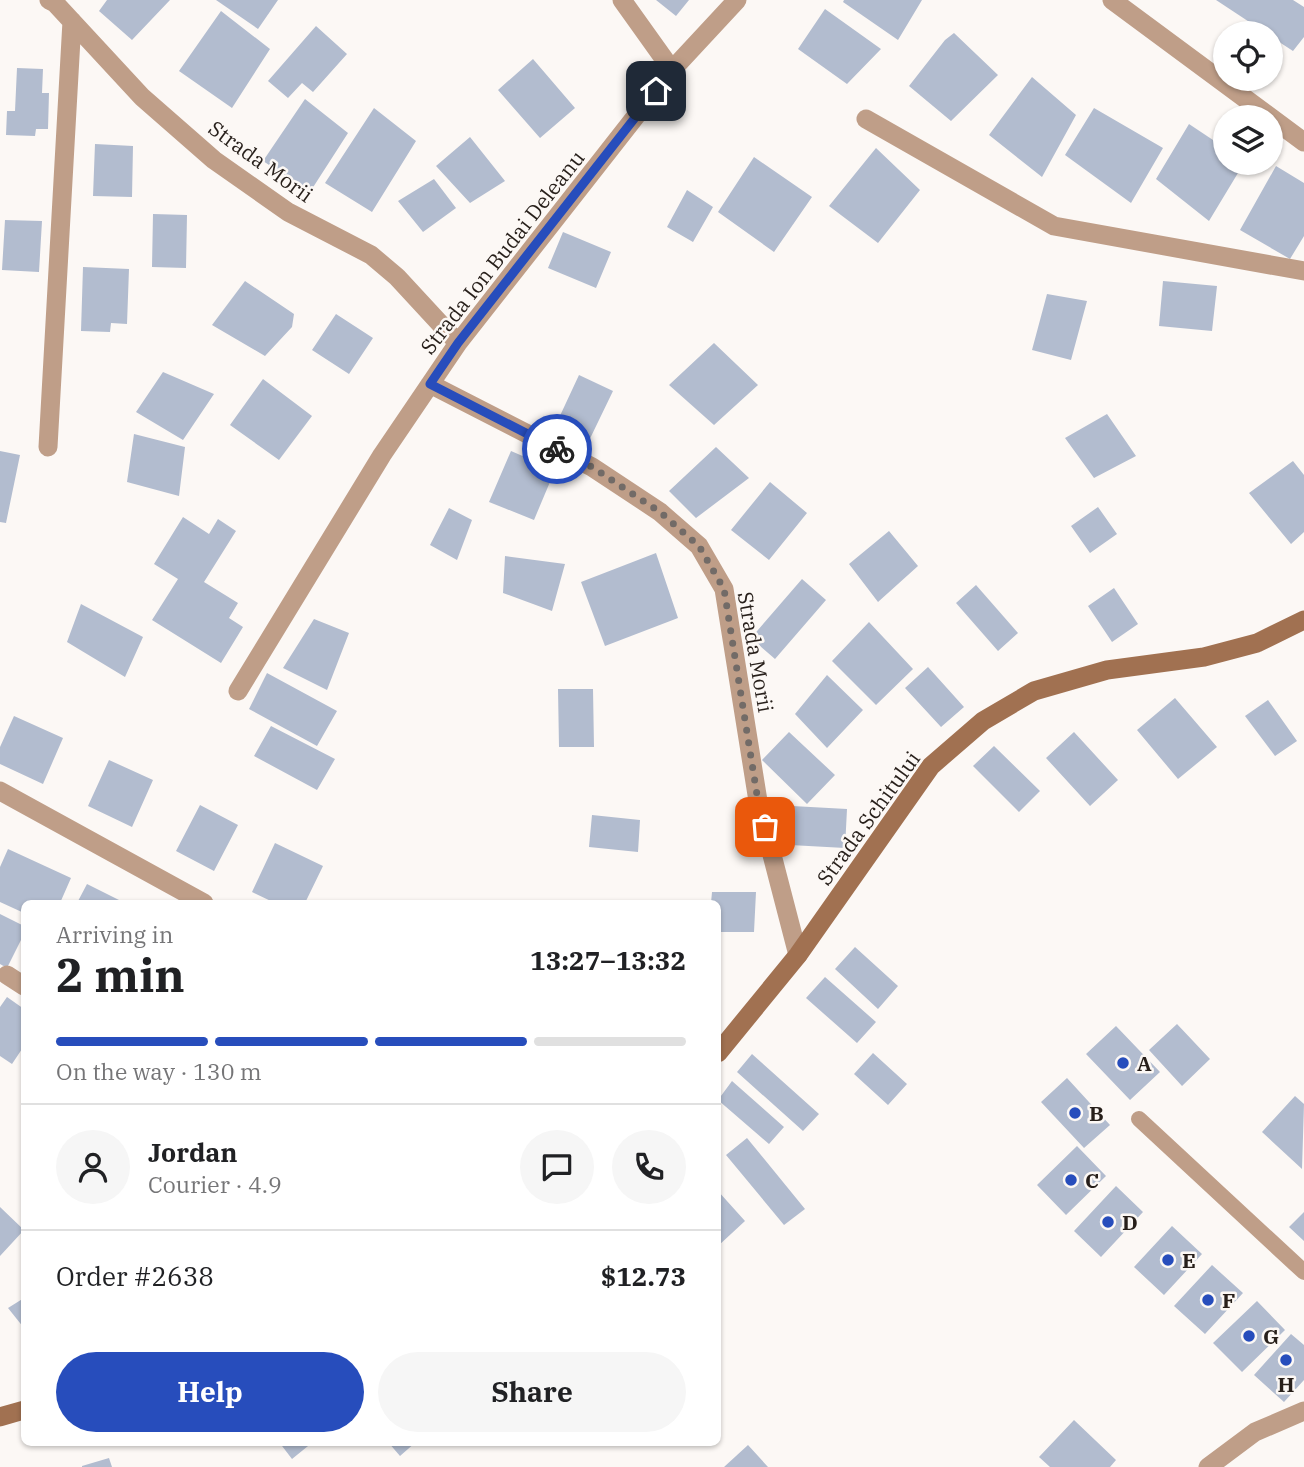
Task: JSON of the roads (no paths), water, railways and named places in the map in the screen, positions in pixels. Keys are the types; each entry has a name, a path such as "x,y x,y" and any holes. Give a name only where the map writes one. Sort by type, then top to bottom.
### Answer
{"main road":[{"name":"Strada Schitului","path":"721,1049 798,955 931,766 983,721 1034,691 1107,670 1204,657 1258,643 1304,620"},
{"path":"0,1417 21,1411"}],"street":[{"name":"Strada Morii","path":"49,0 55,3 142,97 214,160 288,212 371,256 397,277 458,343"},
{"path":"622,0 672,70"},
{"name":"Strada Ion Budai Deleanu","path":"238,691 382,456 458,343 672,70 737,0"},
{"path":"1112,0 1304,142"},
{"path":"48,447 72,21"},
{"path":"866,119 1054,226 1304,271"},
{"name":"Strada Morii","path":"430,384 592,467 660,512 699,546 724,589 758,801 798,955"},
{"path":"0,790 199,900"},
{"path":"7,975 21,984"},
{"path":"1208,1467 1255,1432 1304,1410"}],"lane":[{"path":"1139,1119 1304,1272"}],"place":[{"name":"A","path":"1123,1063"},
{"name":"B","path":"1075,1113"},
{"name":"C","path":"1071,1180"},
{"name":"D","path":"1108,1222"},
{"name":"E","path":"1168,1260"},
{"name":"F","path":"1208,1300"},
{"name":"G","path":"1249,1336"},
{"name":"H","path":"1286,1360"}]}
